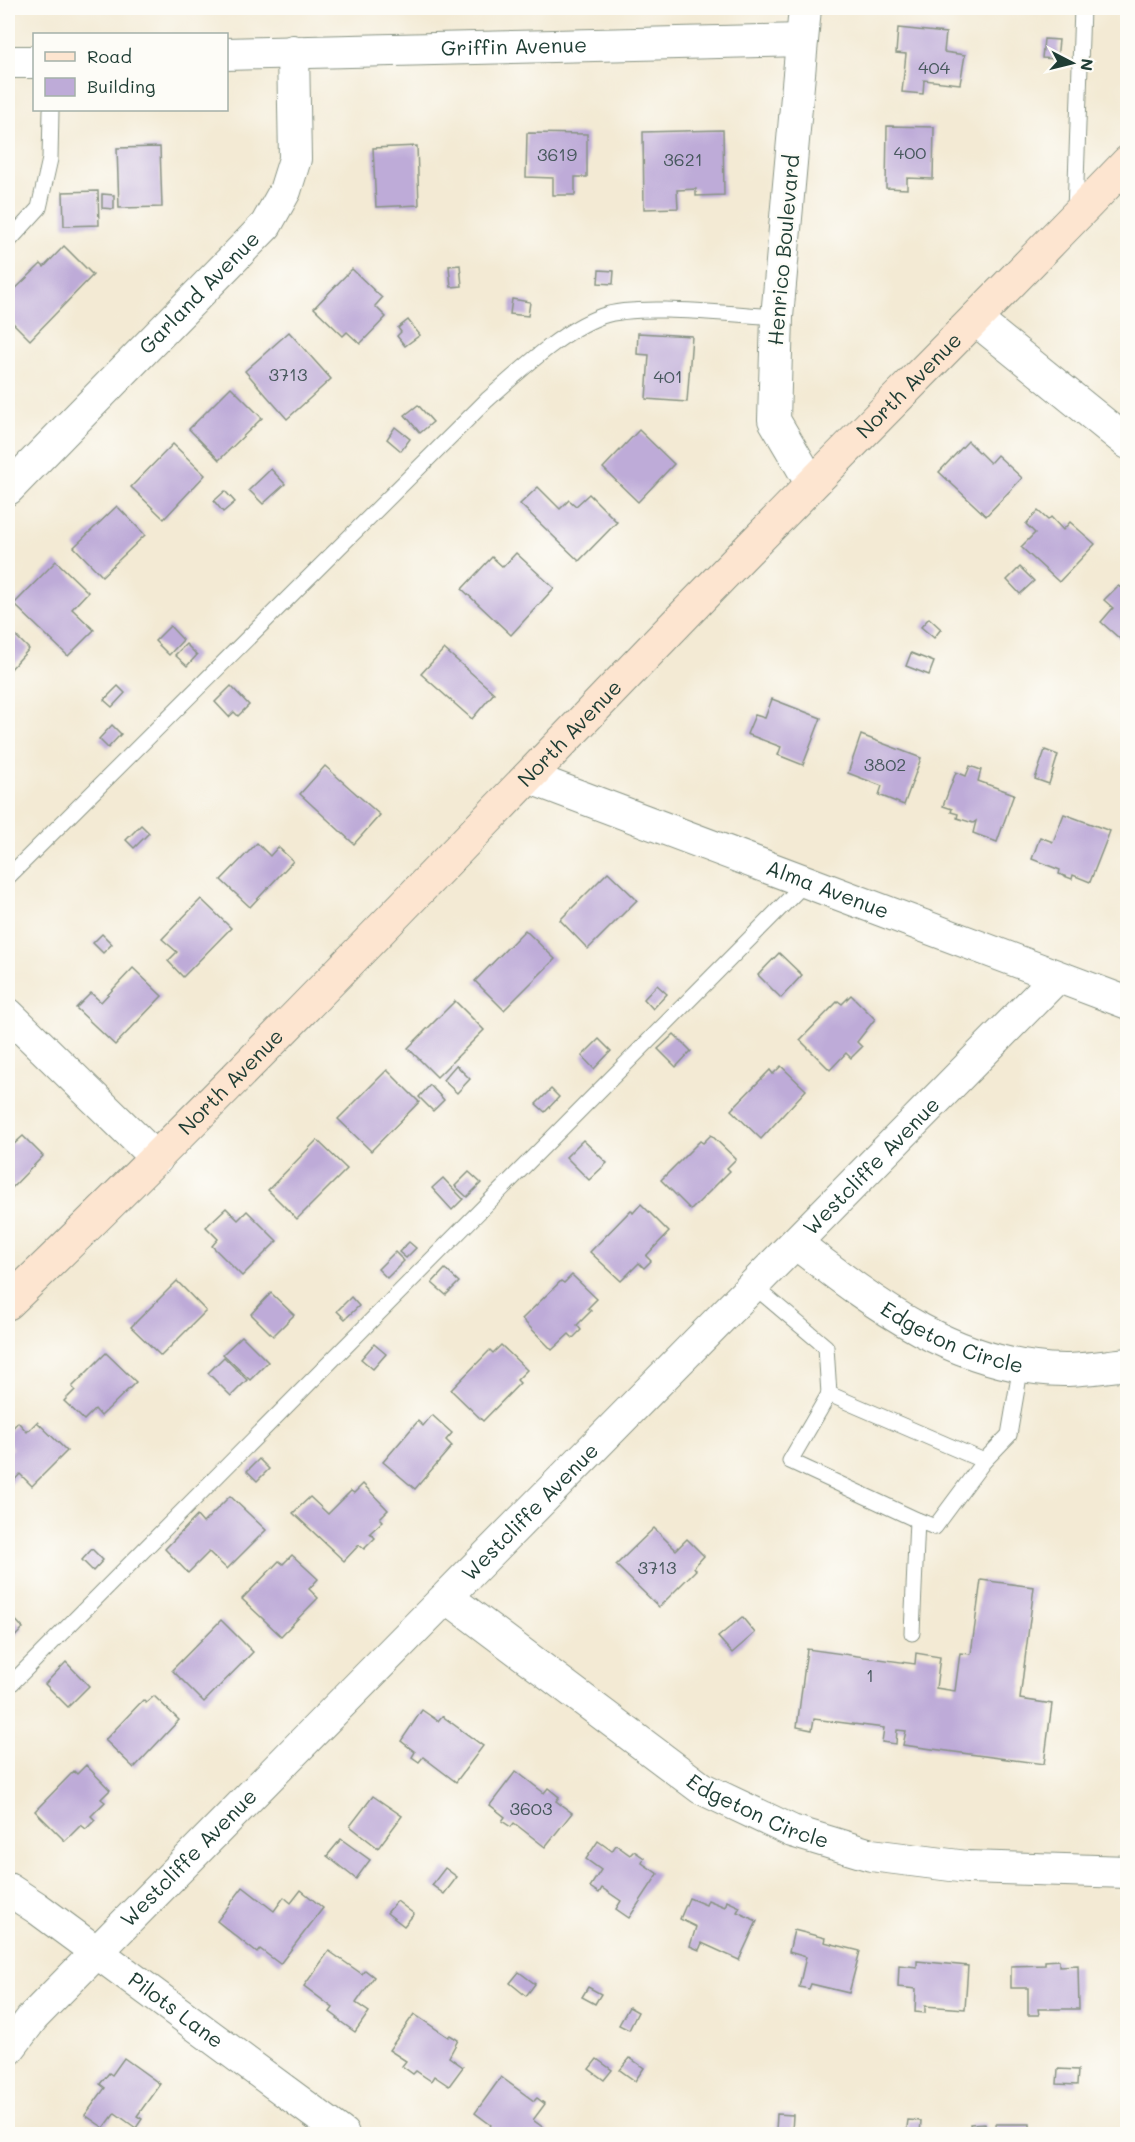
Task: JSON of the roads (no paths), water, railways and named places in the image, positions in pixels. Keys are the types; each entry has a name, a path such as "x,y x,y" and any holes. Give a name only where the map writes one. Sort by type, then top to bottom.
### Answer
{"street":[{"name":"Henrico Boulevard","path":"805,8 777,317 774,420 812,483"},
{"name":"Griffin Avenue","path":"228,54 802,40"},
{"name":"Garland Avenue","path":"8,489 266,225 285,191 295,159 293,51"},
{"path":"8,62 33,62"},
{"name":"North Avenue","path":"8,1303 157,1159 812,483 976,320 1128,162"},
{"path":"976,320 1128,443"},
{"name":"Alma Avenue","path":"528,777 1128,1003"},
{"name":"Westcliffe Avenue","path":"8,2050 33,2017 215,1828 448,1598 1058,977"},
{"path":"8,1014 157,1159"},
{"name":"Edgeton Circle","path":"797,1244 873,1303 899,1319 935,1338 991,1360 1066,1370 1128,1364"},
{"name":"Edgeton Circle","path":"448,1598 701,1788 792,1831 832,1845 882,1857 967,1867 1128,1872"},
{"name":"Pilots Lane","path":"8,1889 343,2134"}],"lane":[{"path":"1075,217 1082,8"},
{"path":"8,242 39,208 50,159 51,111"},
{"path":"8,877 487,400 549,346 603,316 645,311 777,317"},
{"path":"8,1688 806,882"},
{"path":"755,1287 825,1347 830,1394 790,1461 935,1527 984,1461 1009,1435 1021,1365"},
{"path":"830,1394 984,1461"},
{"path":"912,1633 916,1520"}]}
